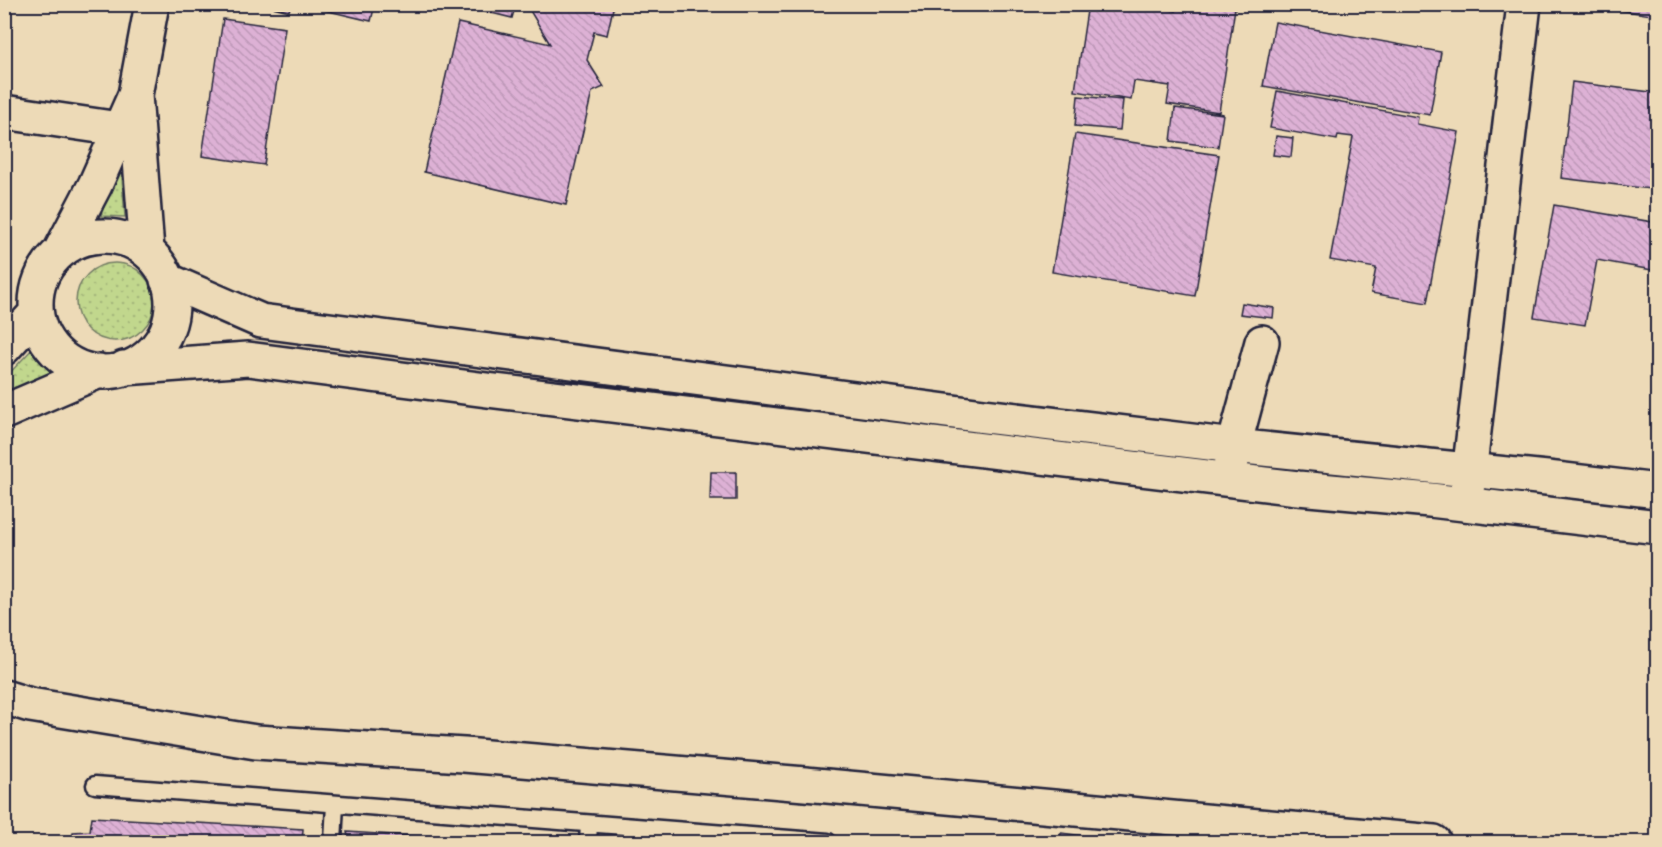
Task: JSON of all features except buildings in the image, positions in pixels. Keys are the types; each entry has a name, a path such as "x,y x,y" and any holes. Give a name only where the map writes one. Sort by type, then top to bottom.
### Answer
{"main road":[{"path":"152,4 135,95 95,185 61,250 46,267 37,288 35,314 42,332 54,350 71,364 92,371 248,359 1229,479 1658,527"},
{"path":"1465,504 1524,4"},
{"path":"135,95 147,250"},
{"path":"4,112 119,129"},
{"path":"4,412 111,370 135,364 153,351 166,333 172,311 171,288 162,267 147,250 127,239 104,235 82,239 61,250"},
{"path":"167,280 261,321 914,407 1234,446 1658,491"},
{"path":"4,348 35,314"},
{"path":"1229,479 1234,446 1262,342"},
{"path":"4,697 30,705 256,742 464,755 641,770 1201,819 1434,843"}],"lane":[{"path":"94,785 828,843"},
{"path":"333,843 335,804"},
{"path":"588,843 589,824"}],"green space":[{"path":"120,151 125,217 101,216"},
{"path":"115,263 130,266 147,280 154,302 151,317 137,334 115,341 100,338 83,324 76,302 79,287 93,270"},
{"path":"34,347 56,371 5,396 5,378"}]}
